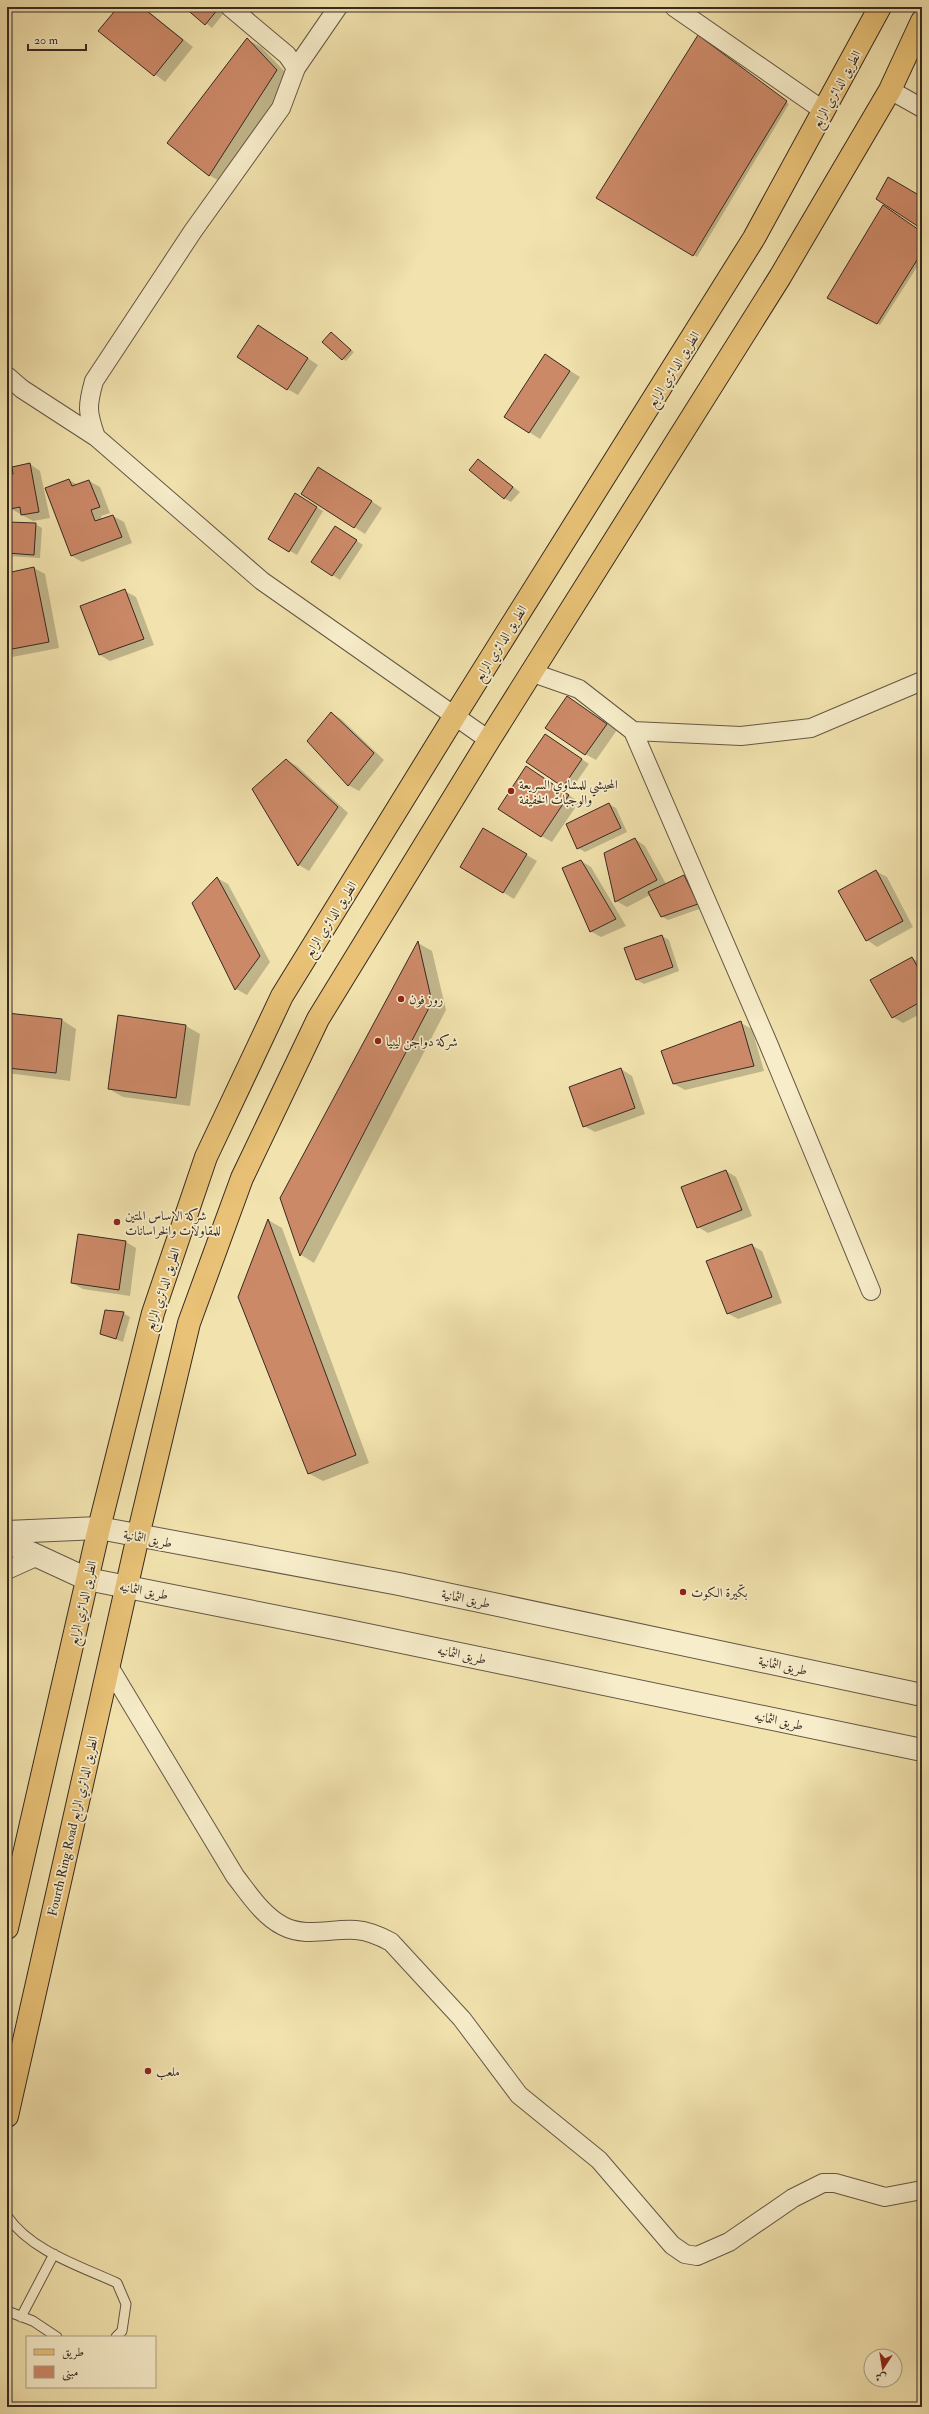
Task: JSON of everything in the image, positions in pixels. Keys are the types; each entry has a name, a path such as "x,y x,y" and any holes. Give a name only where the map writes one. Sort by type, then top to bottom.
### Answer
{"main road":[{"name":"الطريق الدائري الرابع","path":"7,1928 12,1881 153,1313 206,1157 282,996 454,717 754,238 880,7"},
{"path":"138,1536 189,1323 242,1178 318,1019 489,740 533,673 780,278 890,90 922,21"},
{"name":"Fourth Ring Road الطريق الدائري الرابع","path":"7,2116 138,1536"}],"street":[{"path":"230,7 286,55 296,68"},
{"path":"96,437 87,405 94,381 193,231 281,108 296,68 338,7"},
{"path":"674,7 824,111"},
{"path":"890,90 922,108"},
{"path":"7,376 22,389 96,437 262,581 454,717 489,740"},
{"path":"533,673 578,689 633,731 764,1036 871,1291"},
{"path":"633,731 741,736 811,728 922,681"},
{"name":"طريق الثمانية","path":"7,1532 99,1528 399,1584 922,1695"},
{"name":"طريق الثمانيه","path":"7,1542 88,1579 339,1629 922,1750"},
{"path":"7,1570 38,1556"},
{"path":"108,1665 235,1876 258,1906 283,1926 305,1932 356,1930 376,1934 391,1942 462,2018 519,2095 599,2160 672,2245 685,2254 697,2256 729,2242 793,2198 823,2183 835,2183 885,2197 922,2190"}],"lane":[{"path":"7,2216 16,2230 54,2254 117,2284 126,2304 122,2331 117,2336"},
{"path":"21,2317 54,2254"},
{"path":"7,2311 33,2321 56,2336"}],"building":[{"path":"118,7 142,7 183,40 154,76 98,31"},
{"path":"184,7 216,7 218,9 205,25"},
{"path":"698,35 787,101 693,256 596,198"},
{"path":"247,38 277,70 209,176 167,143"},
{"path":"888,177 922,197 922,229 876,199"},
{"path":"883,205 922,232 922,252 877,324 827,298"},
{"path":"258,325 308,358 287,390 237,357"},
{"path":"331,332 351,350 342,360 322,342"},
{"path":"545,354 570,371 529,433 504,417"},
{"path":"478,459 513,487 504,499 469,470"},
{"path":"30,463 39,512 21,515 20,507 10,509 7,502 7,475 13,474 12,467"},
{"path":"318,467 372,501 354,528 301,494"},
{"path":"69,479 72,486 89,480 100,507 91,510 95,521 113,515 122,537 71,556 45,488"},
{"path":"295,493 317,507 289,552 268,539"},
{"path":"7,522 36,523 34,555 7,553"},
{"path":"335,526 357,540 332,576 311,562"},
{"path":"34,567 49,642 7,650 7,573"},
{"path":"125,589 144,639 99,655 80,606"},
{"path":"567,696 607,724 585,755 545,728"},
{"path":"331,712 374,753 348,786 307,741"},
{"path":"545,734 582,759 563,787 526,762"},
{"path":"286,759 338,807 298,866 252,789"},
{"path":"526,766 569,795 541,837 498,809"},
{"path":"609,803 621,828 577,849 566,824"},
{"path":"483,828 527,854 503,893 460,867"},
{"path":"635,838 657,880 615,902 604,853"},
{"path":"581,860 616,919 590,932 562,868"},
{"path":"876,870 903,921 866,941 838,891"},
{"path":"684,875 698,904 661,917 648,892"},
{"path":"217,877 260,956 235,990 192,903"},
{"path":"662,935 673,967 636,980 624,948"},
{"path":"418,941 432,1002 300,1256 280,1198"},
{"path":"912,957 922,975 922,1001 892,1018 870,980"},
{"path":"7,1013 62,1019 56,1073 7,1068"},
{"path":"118,1015 186,1025 176,1098 108,1089"},
{"path":"741,1021 754,1066 673,1084 661,1051"},
{"path":"621,1068 635,1108 583,1127 569,1087"},
{"path":"726,1170 742,1210 697,1228 681,1187"},
{"path":"268,1219 356,1455 308,1474 238,1297"},
{"path":"78,1234 126,1241 119,1290 71,1283"},
{"path":"752,1244 772,1297 727,1314 706,1261"},
{"path":"105,1310 124,1312 116,1339 100,1334"}],"place":[{"name":"المحيشي للمشاوي السريعة والوجبات الخفيفة","path":"511,791"},
{"name":"روز فون","path":"401,999"},
{"name":"شركة دواجن ليبيا","path":"378,1041"},
{"name":"شركة الاساس المتين للمقاولات والخراسانات","path":"117,1222"},
{"name":"بكّيرة الكوت","path":"683,1592"},
{"name":"ملعب","path":"148,2071"}]}
